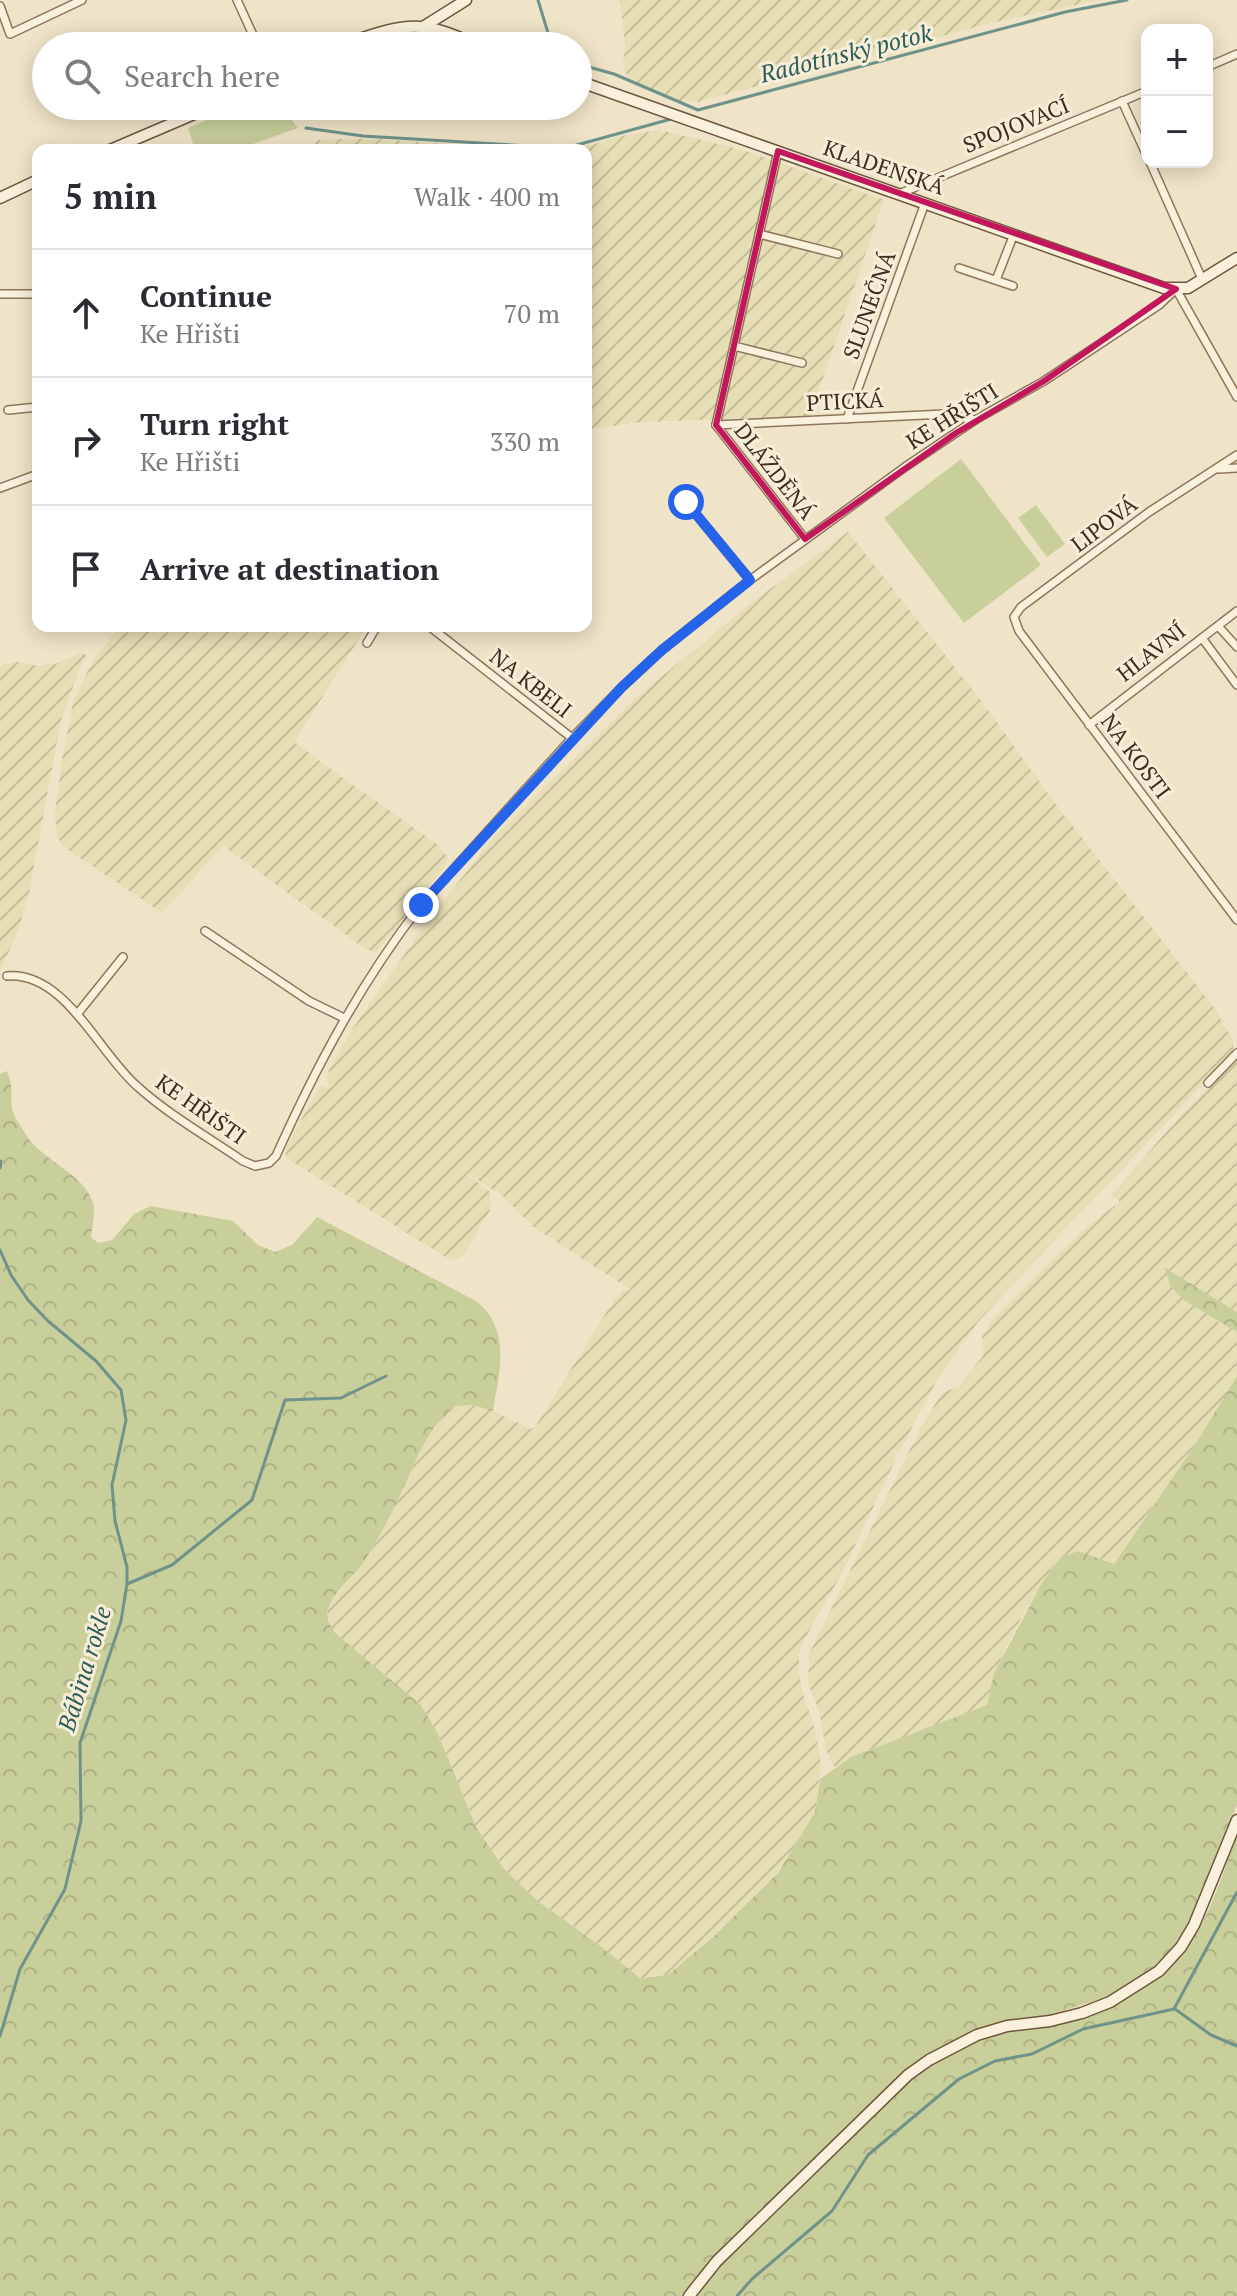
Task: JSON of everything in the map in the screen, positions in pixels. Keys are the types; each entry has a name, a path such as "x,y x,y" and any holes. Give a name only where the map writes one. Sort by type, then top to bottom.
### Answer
{"main road":[{"path":"423,27 466,0"},
{"path":"386,32 423,27 438,32"},
{"name":"KLADENSKÁ","path":"592,86 1164,288 1176,289"},
{"path":"126,144 181,120"},
{"path":"0,198 32,183"},
{"path":"1176,289 1188,288 1237,258"},
{"path":"689,2296 717,2261 908,2075 929,2060 977,2035 1007,2026 1071,2016 1110,2002 1159,1971 1181,1947 1194,1925 1237,1820"}],"street":[{"path":"0,6 10,34 82,0"},
{"path":"237,0 252,32"},
{"path":"1213,64 1237,54"},
{"name":"SPOJOVACÍ","path":"899,194 1141,93"},
{"path":"1122,101 1141,143"},
{"path":"716,425 778,151"},
{"path":"1153,168 1202,279"},
{"name":"SLUNEČNÁ","path":"847,419 925,203"},
{"path":"996,280 1015,233"},
{"path":"759,234 838,254"},
{"path":"959,268 1013,286"},
{"path":"1176,289 1237,397"},
{"name":"KE HŘIŠTI","path":"7,976 29,978 42,984 78,1013 109,1057 137,1087 255,1166 269,1163 276,1156 344,1018 391,944 421,905 572,738 662,650 805,539 975,420 1044,381 1159,305 1176,289"},
{"path":"0,294 32,294"},
{"path":"734,346 802,363"},
{"path":"8,410 32,408"},
{"name":"PTICKÁ","path":"716,425 945,414 975,420"},
{"name":"DLÁŽDĚNÁ","path":"716,425 805,539"},
{"name":"LIPOVÁ","path":"1016,612 1149,512 1237,455"},
{"name":"LIPOVÁ","path":"1217,469 1237,468"},
{"path":"0,488 32,476"},
{"path":"686,502 750,580"},
{"name":"HLAVNÍ","path":"1089,725 1237,611"},
{"name":"NA KOSTI","path":"1016,612 1015,623 1019,631 1237,920"},
{"path":"1218,626 1237,647"},
{"path":"367,643 373,632"},
{"name":"NA KBELI","path":"437,632 572,738"},
{"path":"1202,638 1237,685"},
{"path":"205,931 309,1001 344,1018"},
{"path":"78,1013 123,957"},
{"path":"1208,1083 1237,1053"}],"highlighted area":[{"path":"778,151 1176,289 1044,381 956,433 805,539 716,425"}],"shaded area":[{"path":"620,0 1098,0 987,24 698,102 674,101 630,82 623,66 625,43"},
{"path":"660,130 743,150 884,200 810,416 641,422 592,429 592,145 615,137"},
{"path":"377,139 448,144 314,144 318,140"},
{"path":"848,532 983,703 1054,802 1213,1006 1233,1040 1233,1052 977,1323 936,1382 899,1452 892,1449 896,1454 895,1461 841,1575 799,1654 802,1690 816,1733 821,1765 815,1812 767,1887 670,1974 641,1979 539,1902 504,1869 476,1827 438,1734 421,1705 334,1633 328,1622 333,1599 363,1563 384,1527 421,1447 445,1414 455,1406 473,1405 531,1429 535,1427 614,1300 623,1291 631,1290 533,1227 502,1195 463,1171 490,1192 490,1210 464,1255 452,1261 286,1158 286,1147 320,1086 330,1089 327,1079 329,1070 353,1028 427,922 494,837 637,697 755,600"},
{"path":"115,632 363,632 296,743 438,845 448,858 443,869 376,953 364,948 223,846 162,913 62,846 56,831 55,813 62,759 73,703 92,662"},
{"path":"82,652 87,656 61,720 29,893 18,931 0,972 0,665 17,662 39,666 58,663"},
{"path":"1237,1058 1237,1312 1166,1270 1185,1301 1237,1332 1237,1376 1195,1445 1114,1564 1078,1551 1061,1557 1054,1565 1022,1616 994,1673 987,1705 851,1757 838,1767 833,1766 825,1747 820,1714 808,1683 809,1654 920,1429 942,1393 959,1386 983,1356 982,1337 991,1321 1060,1252 1119,1203 1111,1195 1182,1114"}],"green space":[{"path":"207,120 292,120 298,128 253,144 193,144 188,128"},
{"path":"961,459 1041,565 964,623 884,518"},
{"path":"1036,505 1065,544 1047,557 1018,518"},
{"path":"7,1071 13,1111 26,1135 80,1182 92,1200 94,1218 91,1237 98,1243 112,1240 134,1214 151,1206 233,1221 258,1245 275,1252 292,1245 317,1217 476,1301 487,1312 495,1325 500,1352 493,1411 473,1405 455,1406 437,1423 370,1552 331,1603 328,1620 335,1633 421,1705 438,1734 476,1827 504,1869 539,1902 641,1979 669,1974 714,1936 778,1873 815,1812 820,1779 851,1757 987,1705 994,1673 1043,1581 1061,1557 1078,1551 1114,1564 1195,1445 1237,1376 1237,1805 1198,1907 1176,1943 1155,1967 1107,1997 1049,2015 1006,2020 975,2030 926,2055 905,2071 713,2258 683,2296 0,2296 0,1074"},
{"path":"1165,1268 1237,1312 1237,1332 1185,1301 1170,1286"},
{"path":"1237,1836 1237,2296 696,2296 721,2265 923,2071 958,2049 984,2038 1015,2030 1053,2026 1097,2013 1156,1979 1187,1947 1200,1927"}],"waterway":[{"name":"Radotínský potok","path":"538,0 548,32"},
{"name":"Radotínský potok","path":"592,68 614,74 698,110 1065,12 1127,0"},
{"path":"580,144 671,119"},
{"path":"306,128 363,136 497,144"},
{"path":"0,1168 1,1161"},
{"name":"Bábina rokle","path":"0,1250 11,1275 28,1300 96,1361 121,1390 126,1420 112,1485 115,1521 127,1567 121,1621 80,1743 81,1821 65,1889 20,1969 0,2036"},
{"path":"127,1584 172,1565 252,1500 285,1400 341,1398 386,1376"},
{"path":"737,2296 752,2279 832,2211 868,2155 959,2079 995,2061 1032,2054 1083,2029 1174,2009 1237,1892"},
{"path":"1175,2009 1211,2035 1237,2046"}],"route":[{"path":"421,905 622,687 662,650 750,580 686,502"}]}
